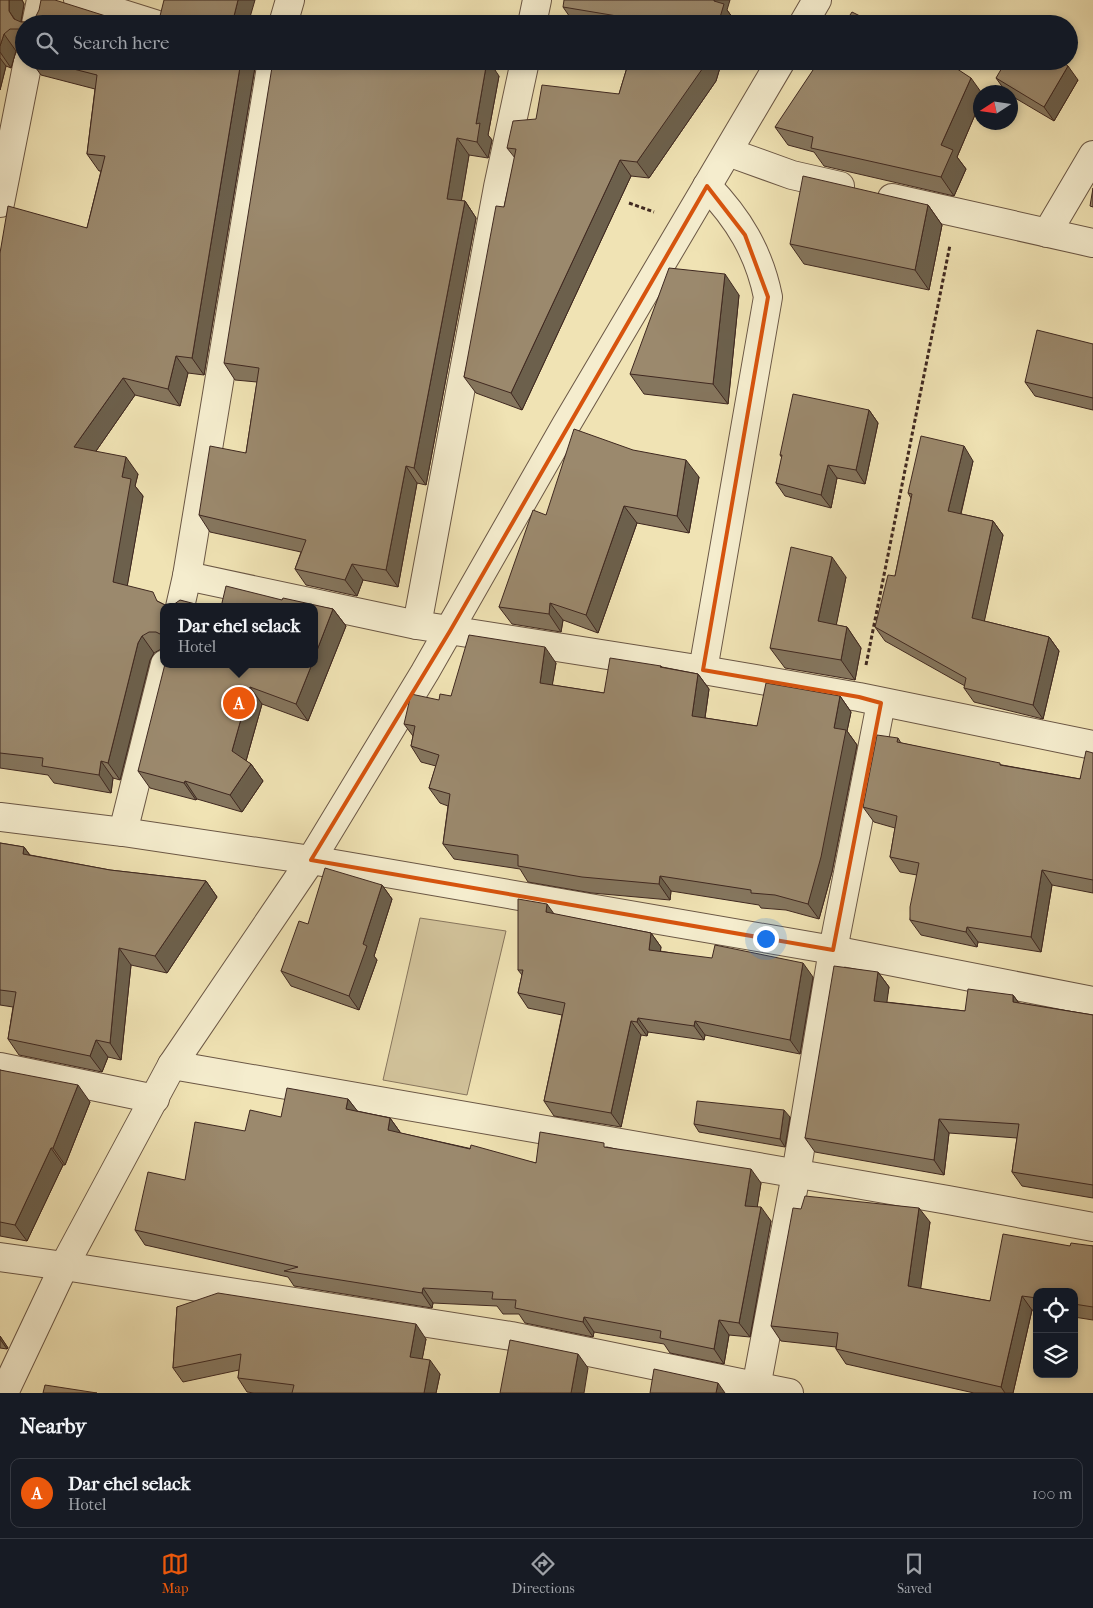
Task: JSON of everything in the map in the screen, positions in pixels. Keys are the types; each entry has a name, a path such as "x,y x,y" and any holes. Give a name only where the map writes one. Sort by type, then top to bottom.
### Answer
{"street":[{"path":"38,15 41,0"},
{"path":"78,0 126,15"},
{"path":"286,15 290,0"},
{"path":"534,15 538,0"},
{"path":"808,15 816,0"},
{"path":"0,203 26,70"},
{"path":"181,603 187,576 271,70"},
{"path":"417,625 498,187 523,70"},
{"path":"4,1393 64,1266 155,1100 172,1064 311,860 450,630 566,425 776,70"},
{"path":"728,152 792,175 1093,243"},
{"path":"1047,233 1093,155"},
{"path":"703,670 768,297 765,281 745,235 727,207 707,186"},
{"path":"187,576 314,603"},
{"path":"318,604 417,625 703,670 870,700 1093,744"},
{"path":"122,832 164,668"},
{"path":"755,1390 796,1174 833,950 870,700"},
{"path":"0,817 122,832 311,860 833,950 1093,1001"},
{"path":"172,1064 1093,1227"},
{"path":"0,1068 155,1100"},
{"path":"0,1258 64,1266 511,1336 755,1390 789,1393"}],"path":[{"path":"870,700 957,212"}],"highlighted area":[{"path":"707,186 745,235 768,297 703,670 859,697 881,703 833,950 311,860 450,631"}],"shaded area":[{"path":"420,918 506,931 467,1095 383,1080"}],"building":[{"path":"0,0 9,0 9,11 15,19 15,29 10,29 4,34 0,46"},
{"path":"41,0 55,0 102,15 36,15"},
{"path":"164,0 238,0 234,15 160,15"},
{"path":"564,0 714,0 724,4 721,15 611,15 563,7"},
{"path":"77,70 240,70 192,358 176,356 168,389 123,378 74,447 126,457 122,477 131,479 113,582 153,592 157,601 161,603 160,634 149,632 142,636 138,643 108,763 101,761 99,775 42,766 43,758 0,753 0,253 8,206 87,228 105,156 87,154 97,75"},
{"path":"272,70 485,70 476,124 480,123 477,142 457,138 447,199 465,201 414,468 406,466 386,570 352,564 345,580 295,569 306,540 199,515 210,446 246,453 259,368 224,363"},
{"path":"626,70 701,70 637,162 620,160 511,393 464,377 496,206 504,207 516,149 507,148 513,121 536,119 542,85 619,94"},
{"path":"813,70 959,70 971,78 941,145 953,150 941,177 811,148 813,137 775,127"},
{"path":"1001,70 1066,70 1044,107 1018,91 1018,85 1008,85 996,78"},
{"path":"803,176 928,205 915,270 790,244"},
{"path":"1093,188 1093,207 1090,206"},
{"path":"669,268 725,274 713,384 630,374"},
{"path":"1037,330 1093,344 1093,398 1025,382"},
{"path":"793,394 869,410 856,470 828,465 821,495 776,483"},
{"path":"574,429 633,450 686,460 677,516 624,506 586,615 550,603 549,614 499,607 533,510 546,515"},
{"path":"921,436 964,446 948,511 993,521 972,618 1049,637 1033,705 964,688 966,678 875,627 888,575 895,576 912,494 908,493"},
{"path":"791,547 832,557 818,621 847,627 841,660 770,648"},
{"path":"226,586 282,600 283,598 306,603 222,603"},
{"path":"180,600 192,603 176,603"},
{"path":"318,606 333,609 318,648"},
{"path":"469,635 545,647 540,683 604,693 610,658 698,674 692,716 757,726 766,683 840,696 834,728 846,730 821,857 808,904 775,895 751,893 751,890 660,876 659,884 582,877 518,866 518,855 443,844 450,794 429,788 439,755 411,746 415,726 404,724 411,694 439,700 440,694 451,696"},
{"path":"164,668 310,668 296,704 250,687 232,751 251,764 230,795 185,781 184,783 138,771"},
{"path":"877,735 898,738 897,742 1000,763 1000,765 1080,779 1086,751 1093,753 1093,880 1042,870 1031,937 967,927 966,932 910,920 910,907 919,863 890,857 897,816 863,807"},
{"path":"0,843 24,847 23,854 110,870 206,881 155,956 119,948 110,1043 96,1040 90,1056 8,1039 16,992 0,990"},
{"path":"325,868 382,885 363,944 367,946 349,996 281,971 299,921 308,924"},
{"path":"518,899 547,904 546,912 651,933 649,950 712,958 715,945 803,963 790,1040 695,1021 694,1026 638,1018 637,1022 631,1021 611,1113 544,1101 565,1003 518,993 523,970 518,970"},
{"path":"834,966 878,972 874,1001 965,1011 968,989 1013,995 1013,1002 1093,1015 1093,1185 1012,1172 1019,1124 939,1119 934,1160 805,1138"},
{"path":"0,1070 78,1085 53,1148 51,1148 15,1225 0,1222"},
{"path":"287,1088 348,1099 346,1109 390,1118 388,1130 470,1149 471,1145 536,1163 540,1132 604,1143 604,1147 751,1169 745,1206 761,1207 739,1323 719,1320 714,1349 660,1338 661,1331 584,1317 583,1322 515,1308 516,1300 492,1299 493,1292 423,1288 422,1293 284,1271 298,1267 135,1230 148,1172 185,1180 195,1122 245,1131 250,1110 281,1117"},
{"path":"697,1101 784,1110 780,1139 694,1124"},
{"path":"805,1196 919,1208 908,1286 990,1301 1003,1234 1070,1246 1071,1243 1093,1246 1093,1307 1078,1305 1078,1288 1033,1288 1033,1297 1022,1296 1001,1387 836,1349 838,1333 771,1326 793,1208 801,1209"},
{"path":"218,1293 416,1324 410,1357 430,1360 424,1393 292,1393 294,1385 238,1378 241,1354 173,1368 177,1307"},
{"path":"510,1340 578,1354 571,1393 500,1393"},
{"path":"654,1369 718,1383 716,1393 650,1393"},
{"path":"45,1385 97,1393 43,1393"}],"place":[{"name":"Dar ehel selack","path":"239,703"}]}
